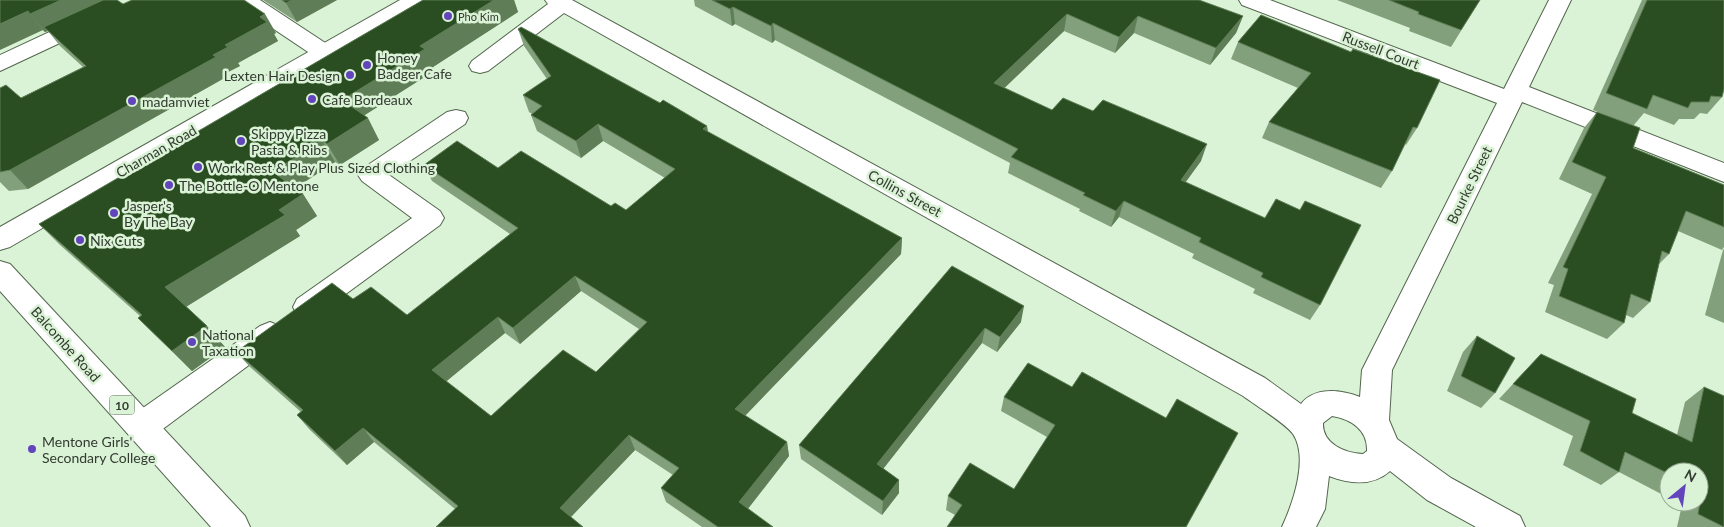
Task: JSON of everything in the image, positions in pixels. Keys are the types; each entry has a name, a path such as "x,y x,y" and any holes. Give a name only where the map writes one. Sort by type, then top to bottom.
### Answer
{"street":[{"path":"246,0 325,53"},
{"name":"Charman Road","path":"0,240 416,0"},
{"name":"Russell Court","path":"1250,0 1724,173"},
{"name":"Bourke Street","path":"1320,422 1377,370 1560,0"},
{"path":"480,66 560,2"},
{"name":"Collins Street","path":"560,2 1320,422"},
{"path":"0,64 107,12"},
{"path":"141,427 430,218 371,175 456,118"},
{"name":"Balcombe Road","path":"0,272 233,527"},
{"name":"Bourke Street","path":"1370,451 1377,370"},
{"path":"1320,422 1363,413 1370,451"},
{"path":"1320,422 1326,459 1370,451 1508,527"},
{"path":"1303,518 1320,422"},
{"path":"1303,518 1370,451"}],"building":[{"path":"0,0 61,0 30,14 28,11 0,24"},
{"path":"103,0 117,0 123,4 132,0 244,0 265,14 260,17 267,22 225,45 228,47 213,55 216,57 10,170 0,172 0,88 6,85 21,98 86,66 44,27"},
{"path":"423,0 494,0 420,46 425,49 342,100 368,118 327,144 322,140 273,172 303,194 279,210 285,215 165,287 207,326 172,351 138,318 142,315 39,224"},
{"path":"712,0 1199,0 1243,16 1216,48 1138,16 1119,37 1067,14 994,83 1052,110 1063,98 1093,111 1103,100 1207,144 1181,180 1265,218 1276,199 1300,210 1305,201 1361,225 1320,305 1261,277 1263,273 1199,242 1201,238 1124,201 1116,211 1083,195 1085,193 1011,157 1018,149 773,23 771,26 733,7 730,9"},
{"path":"1389,0 1480,0 1461,30 1418,14 1419,12"},
{"path":"1647,0 1724,0 1724,89 1722,97 1711,96 1709,102 1691,102 1688,108 1653,95 1647,109 1606,93"},
{"path":"1261,15 1351,52 1353,49 1440,80 1417,128 1413,127 1392,171 1269,122 1311,73 1238,42"},
{"path":"521,27 660,103 663,100 707,126 703,129 902,238 735,409 787,442 739,502 773,527 718,527 661,488 679,468 629,435 560,508 583,527 436,527 458,506 363,428 335,451 297,415 303,410 236,352 332,283 353,299 371,287 407,315 518,228 424,165 457,141 498,168 521,151 611,206 615,203 626,210 675,169 598,124 576,141 531,115 542,106 523,95 551,76 518,29","holes":["575,276 647,322 596,372 563,350 491,416 432,370 498,317 513,328"]},
{"path":"1597,112 1640,128 1633,148 1724,185 1724,227 1686,211 1669,254 1662,251 1650,302 1631,294 1624,323 1559,296 1568,269 1563,267 1606,177 1572,162"},
{"path":"952,266 1024,306 1000,337 985,328 877,464 899,480 883,501 799,445"},
{"path":"1477,336 1515,358 1495,393 1461,376"},
{"path":"1541,354 1636,399 1632,413 1692,442 1704,387 1724,396 1724,527 1698,514 1698,512 1709,512 1709,462 1659,462 1659,469 1625,452 1619,472 1580,451 1590,421 1513,384"},
{"path":"1028,363 1072,387 1082,372 1166,418 1177,399 1238,433 1186,527 947,527 962,505 948,496 970,463 1014,489 1055,425 1004,397"}],"place":[{"name":"Pho Kim","path":"448,16"},
{"name":"Honey Badger Cafe","path":"367,65"},
{"name":"Lexten Hair Design","path":"350,75"},
{"name":"Cafe Bordeaux","path":"312,99"},
{"name":"madamviet","path":"132,101"},
{"name":"Skippy Pizza Pasta & Ribs","path":"241,141"},
{"name":"Work Rest & Play Plus Sized Clothing","path":"198,167"},
{"name":"The Bottle-O Mentone","path":"169,185"},
{"name":"Jasper's By The Bay","path":"114,213"},
{"name":"Nix Cuts","path":"80,240"},
{"name":"National Taxation","path":"192,342"},
{"name":"Mentone Girls' Secondary College","path":"32,449"}]}
